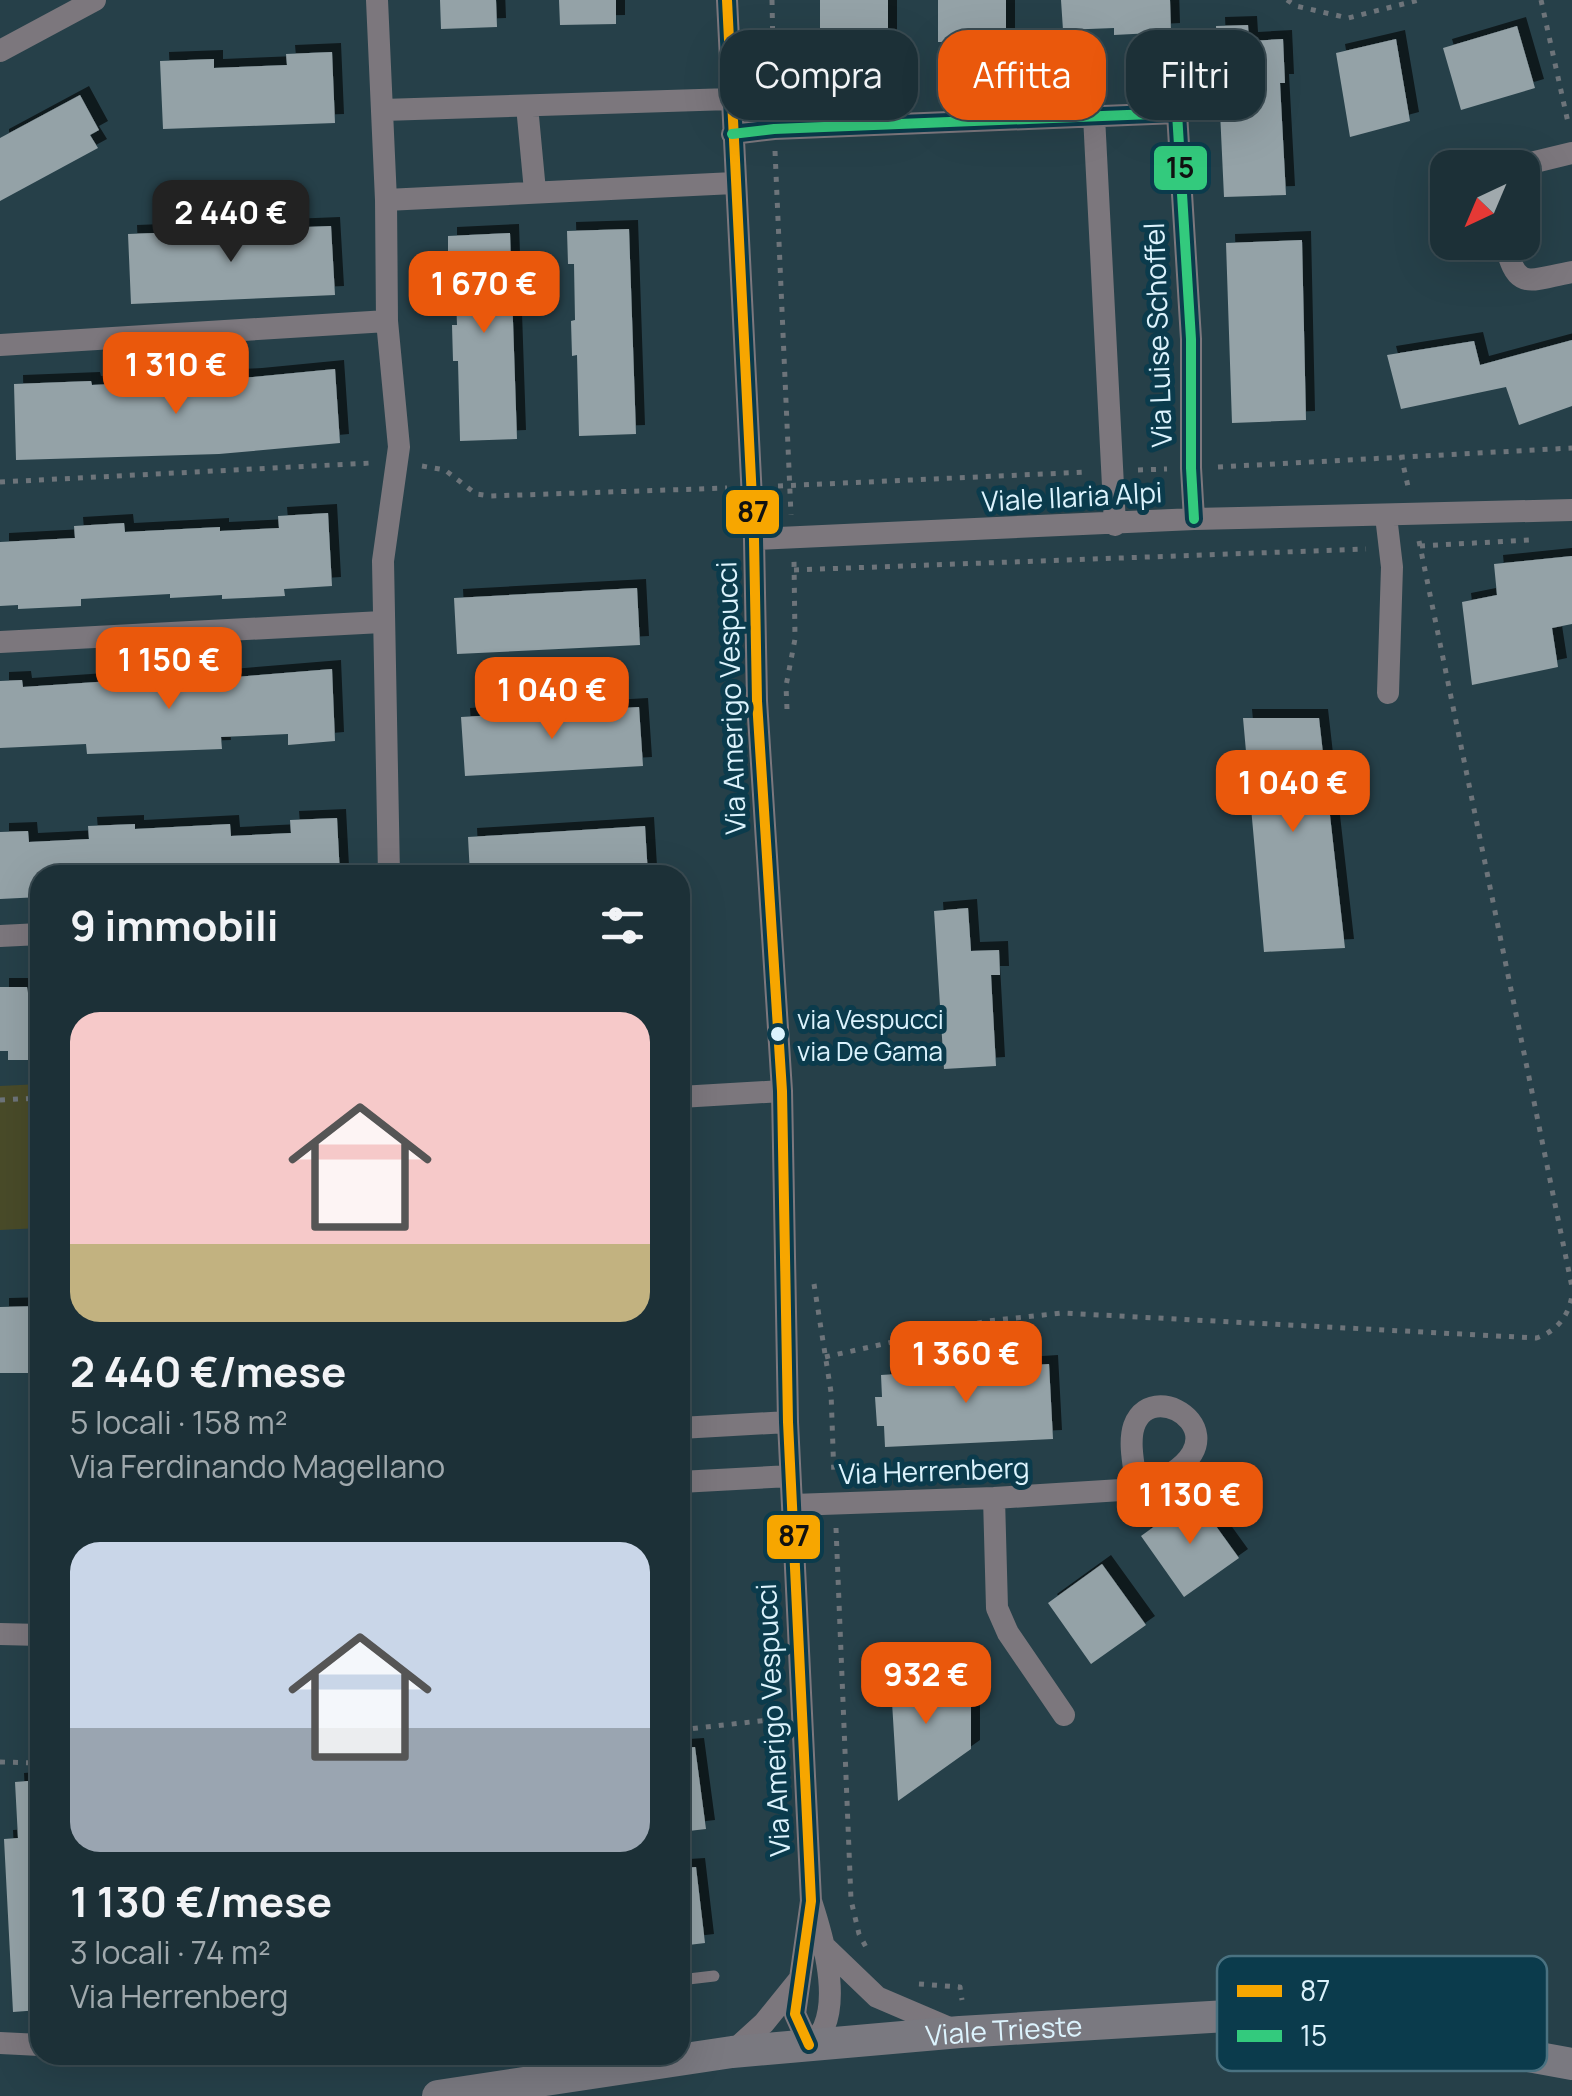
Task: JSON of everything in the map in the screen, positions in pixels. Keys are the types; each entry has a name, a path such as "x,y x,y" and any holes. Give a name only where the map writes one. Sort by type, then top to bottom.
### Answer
{"main road":[{"name":"Viale Trieste","path":"690,2058 964,2032 1217,2017"},
{"name":"Viale Trieste","path":"1547,2059 1572,2064"},
{"name":"Viale Trieste","path":"438,2096 645,2065"}],"street":[{"path":"0,51 95,0"},
{"path":"377,0 387,321 399,447 382,562 389,865"},
{"name":"Via Amerigo Vespucci","path":"726,0 728,30"},
{"path":"383,110 720,99"},
{"path":"527,106 535,191"},
{"name":"Via Luise Schoffel","path":"1106,116 1177,113 1190,339 1194,520"},
{"name":"Via Amerigo Vespucci","path":"732,120 754,539 756,701 782,1091 788,1422 811,1902 796,2014 809,2046 824,2029 828,2006 826,1948 811,1902"},
{"name":"Via Luise Schoffel","path":"732,134 996,120"},
{"name":"Via Luise Schoffel","path":"1094,120 1114,525"},
{"path":"1540,161 1572,153"},
{"path":"386,200 734,183"},
{"path":"1510,260 1512,272 1528,280 1572,272"},
{"path":"0,345 387,321"},
{"name":"Viale Ilaria Alpi","path":"754,539 1194,520 1572,510"},
{"path":"1386,516 1392,566 1388,693"},
{"path":"0,642 382,622"},
{"path":"0,936 30,934"},
{"path":"690,1096 782,1091"},
{"path":"690,1427 788,1422"},
{"path":"690,1481 790,1476"},
{"name":"Via Herrenberg","path":"793,1505 1137,1489"},
{"path":"994,1498 997,1608 1008,1633 1064,1715"},
{"path":"0,1634 30,1635"},
{"name":"Via Amerigo Vespucci","path":"826,1948 877,1997 964,2032"},
{"path":"732,2052 764,2022 800,1978"},
{"path":"0,2043 30,2044"}],"lane":[{"path":"690,1979 714,1976"}],"path":[{"path":"772,0 796,640 786,686 788,726"},
{"path":"1287,0 1296,6 1348,18 1419,0"},
{"path":"1541,0 1572,140"},
{"path":"0,482 397,461 445,470 476,494 490,496 790,486 1572,448"},
{"path":"1420,546 1534,540"},
{"path":"794,570 1372,548 1372,566 1424,564 1572,1287"},
{"path":"0,1100 30,1098"},
{"path":"814,1284 831,1392 850,1900 859,1934 871,1957"},
{"path":"825,1357 987,1321 1062,1313 1536,1338 1561,1321 1570,1310 1572,1296"},
{"path":"690,1729 800,1716"},
{"path":"0,1762 30,1763"},
{"path":"909,1982 960,1987 964,2032"}],"green space":[{"path":"30,1084 30,1228 0,1230 0,1086"}],"building":[{"path":"440,0 496,0 497,27 441,29"},
{"path":"559,0 616,0 616,24 560,25"},
{"path":"820,0 888,0 888,30 820,30"},
{"path":"938,0 1006,0 1006,30 938,30"},
{"path":"1061,0 1170,0 1171,30 1126,30 1126,34 1114,35 1114,28 1063,30"},
{"path":"1248,25 1248,30 1216,30 1216,26"},
{"path":"1517,26 1535,88 1461,110 1443,48"},
{"path":"1283,39 1285,83 1280,83 1286,195 1224,197 1220,120 1265,120 1265,40"},
{"path":"1396,39 1410,121 1350,137 1336,53"},
{"path":"332,52 335,123 163,129 160,61 214,59 214,68 287,65 286,54"},
{"path":"80,95 99,130 90,135 98,148 0,201 0,138"},
{"path":"331,226 335,295 131,304 128,234"},
{"path":"629,229 636,434 579,436 577,355 572,356 574,264 568,264 567,231"},
{"path":"510,233 517,439 460,441 458,361 453,361 452,325 457,325 455,269 448,269 448,236"},
{"path":"1302,240 1306,420 1232,423 1226,243"},
{"path":"1572,340 1572,406 1519,425 1506,387 1401,409 1387,355 1474,341 1480,365"},
{"path":"335,369 340,443 219,454 16,460 14,384 91,381 92,385"},
{"path":"328,513 332,586 284,589 285,596 222,599 222,595 170,598 170,594 81,599 81,606 0,606 0,542 75,538 74,526 124,523 125,532 279,528 278,516"},
{"path":"1572,556 1572,624 1552,628 1558,667 1472,685 1462,602 1497,595 1494,564"},
{"path":"637,588 640,645 457,654 454,598"},
{"path":"332,669 335,741 288,745 288,734 221,737 222,749 87,754 86,744 0,748 0,681 22,680 23,687 170,677 170,673 223,670 224,678"},
{"path":"639,707 643,766 465,776 461,717"},
{"path":"1243,718 1319,718 1345,948 1264,952"},
{"path":"337,818 339,865 30,865 30,898 0,899 0,832 28,831 29,842 89,839 88,826 135,824 135,829 230,824 231,836 291,833 290,820"},
{"path":"645,826 647,865 469,865 468,837"},
{"path":"968,908 971,951 999,950 1000,975 991,975 996,1066 944,1069 934,911"},
{"path":"0,987 27,987 30,1060 8,1060 8,1051 0,1051"},
{"path":"30,1306 30,1373 0,1373 0,1307"},
{"path":"1049,1364 1053,1439 885,1447 884,1426 877,1426 875,1397 882,1397 881,1375"},
{"path":"1195,1497 1239,1558 1184,1597 1141,1536"},
{"path":"1102,1564 1146,1625 1091,1664 1048,1603"},
{"path":"890,1669 941,1669 948,1703 971,1706 971,1749 898,1801"},
{"path":"690,1747 695,1747 706,1829 690,1831"},
{"path":"30,1781 30,2011 13,2012 4,1839 18,1838 15,1782"},
{"path":"690,1867 696,1867 705,1943 690,1945"}],"transit line":[{"name":"87","path":"727,0 754,539 757,701 782,1091 788,1422 811,1901 795,2014 809,2045"},
{"name":"15","path":"732,134 774,129 1177,113 1191,339 1194,519"}],"place":[{"name":"via Vespucci via De Gama","path":"778,1034"}]}
